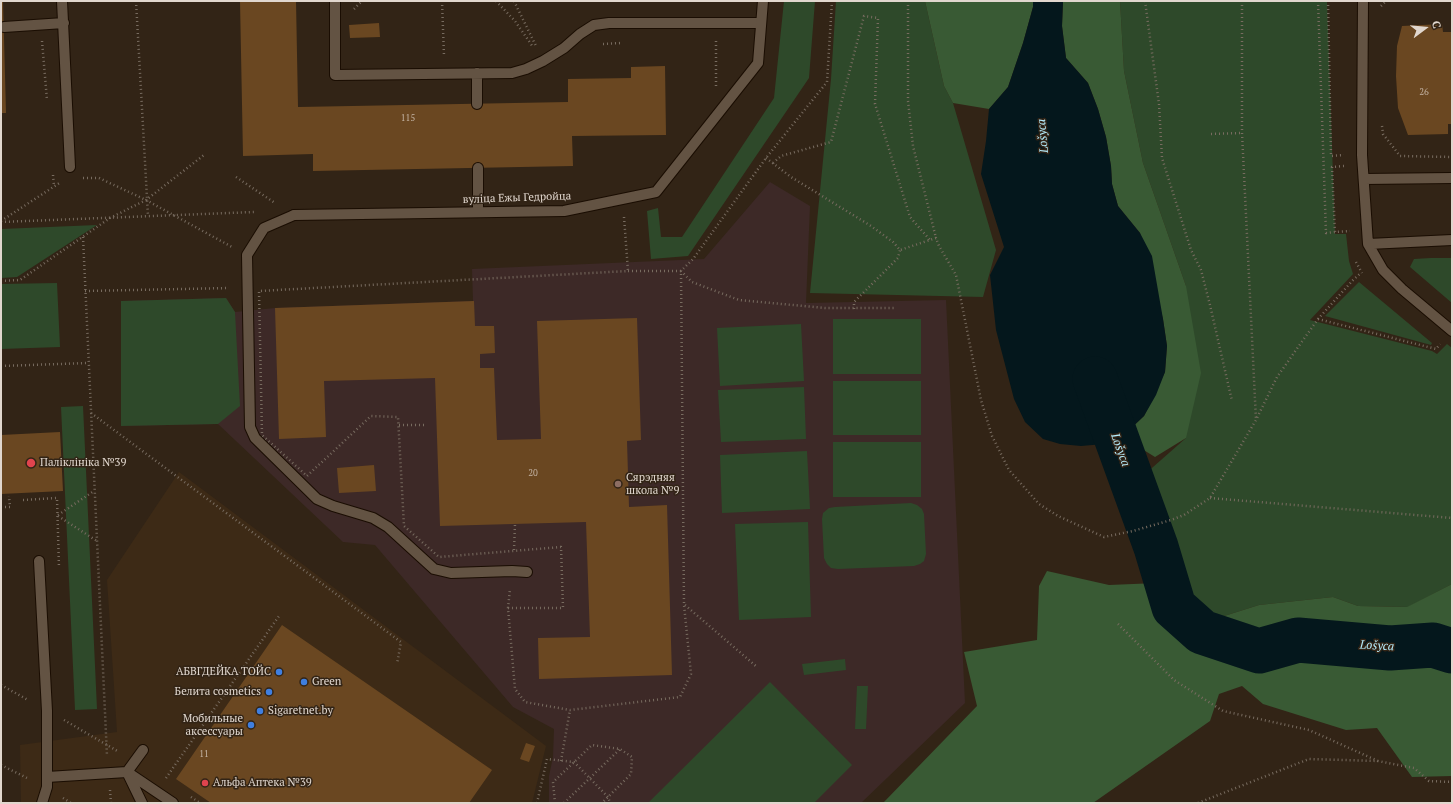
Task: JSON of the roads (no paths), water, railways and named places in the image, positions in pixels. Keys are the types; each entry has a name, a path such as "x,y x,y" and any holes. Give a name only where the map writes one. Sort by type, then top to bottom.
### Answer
{"street":[{"path":"62,1 70,167"},
{"path":"335,1 335,75 512,73 526,70 564,48 580,34 594,25 609,23 761,23"},
{"name":"вуліца Ежы Гедройца","path":"527,572 451,573 434,569 388,527 373,518 333,506 317,499 255,438 250,427 247,255 264,228 294,215 564,211 656,192 758,63 763,1"},
{"path":"1363,1 1362,155 1368,244 1383,270 1402,289 1452,331"},
{"path":"4,27 64,24"},
{"path":"477,73 477,104"},
{"path":"478,168 478,212"},
{"path":"1364,179 1452,178"},
{"path":"1368,244 1452,240"},
{"path":"40,561 47,711 47,787 42,803"},
{"path":"127,772 143,750"},
{"path":"47,776 127,772 173,803"},
{"path":"127,772 142,803"}],"water":[{"path":"1033,1 1063,1 1062,26 1066,58 1088,83 1098,109 1106,137 1111,166 1112,184 1118,206 1140,233 1152,256 1163,319 1167,346 1165,372 1156,395 1144,416 1127,432 1104,444 1081,446 1060,444 1043,439 1025,422 1014,399 996,330 990,275 1004,247 981,174 989,109 1008,87 1023,43 1033,7"}],"waterway":[{"name":"Lošyca","path":"1095,379 1156,547 1174,607 1202,632 1259,651 1298,640 1390,648 1433,645 1452,651"}],"place":[{"name":"Паліклініка №39","path":"31,463"},
{"name":"Сярэдняя школа №9","path":"618,484"},
{"name":"АБВГДЕЙКА ТОЙС","path":"279,672"},
{"name":"Green","path":"304,682"},
{"name":"Белита cosmetics","path":"269,692"},
{"name":"Sigaretnet.by","path":"260,711"},
{"name":"Мобильные аксессуары","path":"251,725"},
{"name":"Альфа Аптека №39","path":"205,783"}]}
